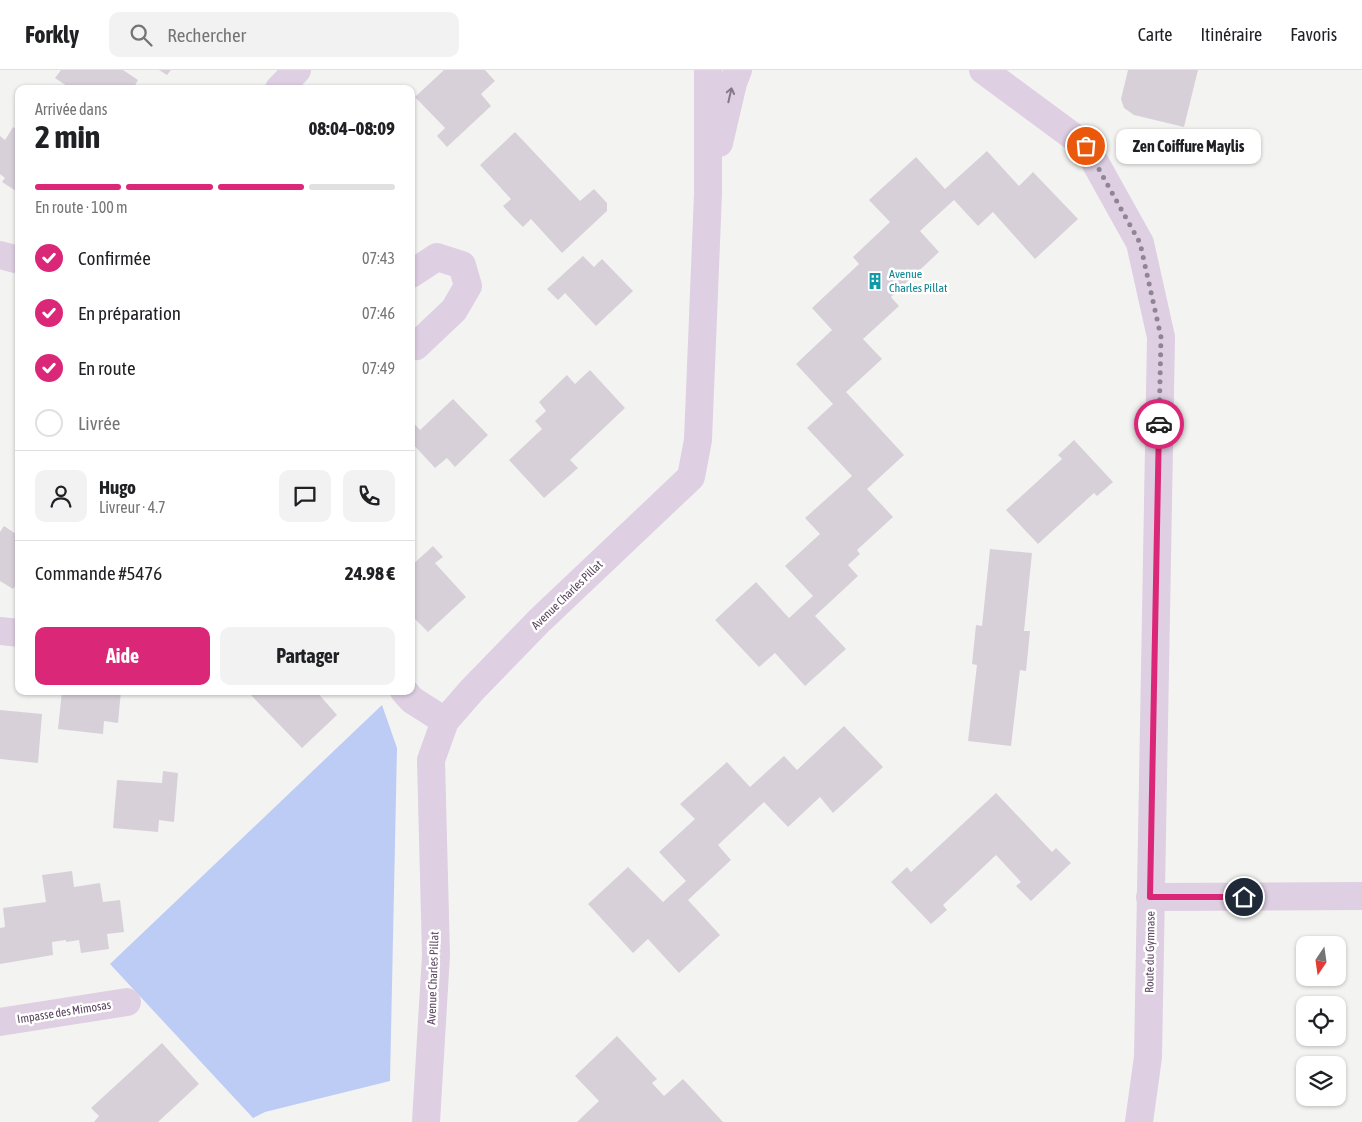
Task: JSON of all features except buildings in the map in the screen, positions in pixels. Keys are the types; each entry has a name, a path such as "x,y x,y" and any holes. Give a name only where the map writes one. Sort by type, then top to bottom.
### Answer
{"street":[{"path":"283,85 296,70"},
{"name":"Avenue Charles Pillat","path":"426,1122 436,954 431,760 445,721 472,690 539,621 691,477 698,440 708,194 708,70"},
{"path":"708,194 733,83 738,70"},
{"name":"Route du Gymnase","path":"983,70 1086,146 1140,243 1161,337 1148,1057 1140,1122"},
{"path":"0,255 15,259"},
{"path":"415,271 437,256 462,265 468,286 454,310 415,346"},
{"path":"0,631 15,633"},
{"path":"408,695 412,700 445,721"},
{"path":"1150,897 1362,896"},
{"name":"Impasse des Mimosas","path":"0,1022 127,1002"}],"shaded area":[{"path":"382,705 397,748 390,1081 265,1112 253,1118 110,964"}],"way so far":[{"path":"1086,146 1140,243 1161,337 1159,424"}],"place":[{"name":"Zen Coiffure Maylis","path":"1086,146"},
{"name":"Avenue Charles Pillat","path":"875,281"}],"route":[{"path":"1159,424 1150,897 1244,897"}]}
